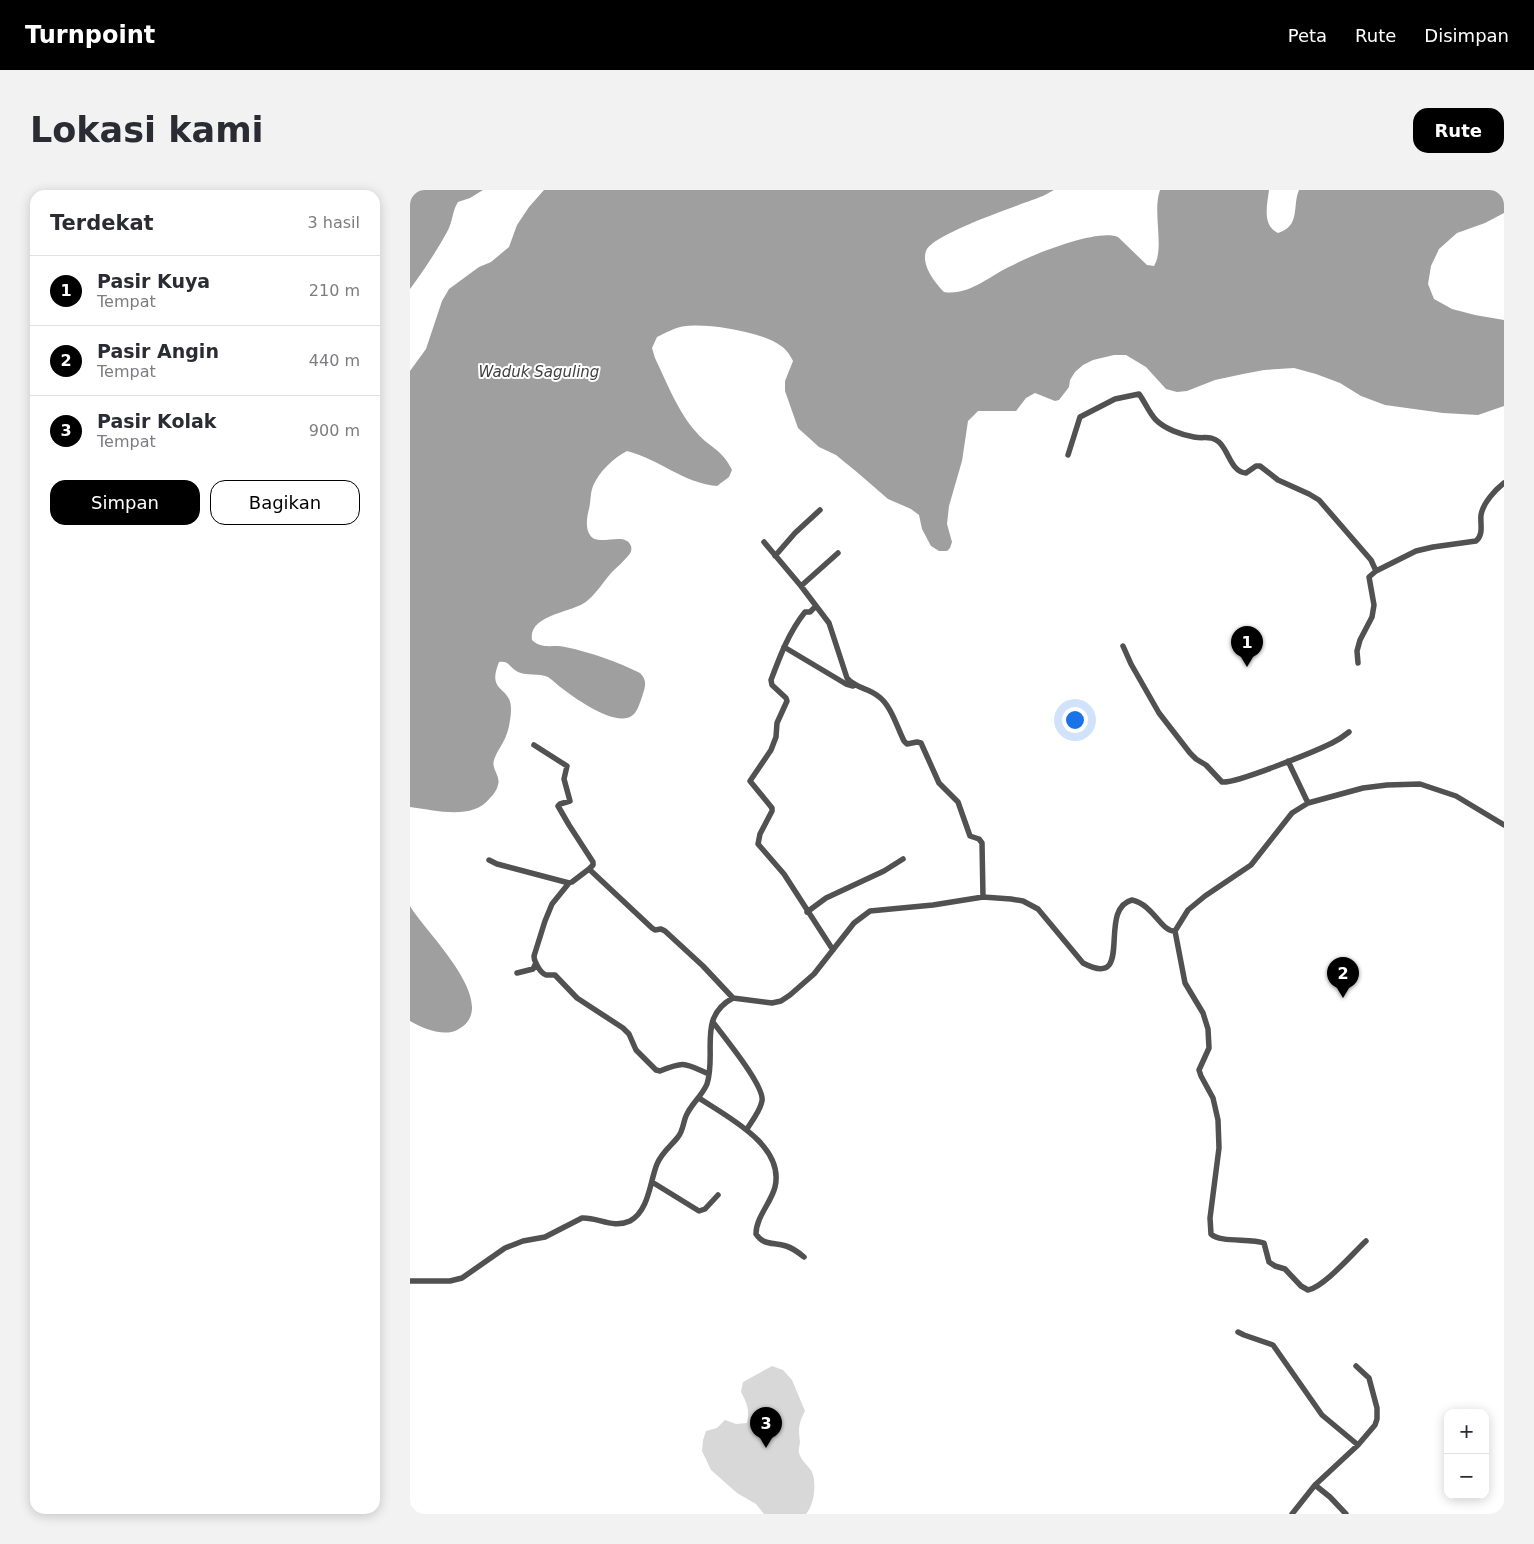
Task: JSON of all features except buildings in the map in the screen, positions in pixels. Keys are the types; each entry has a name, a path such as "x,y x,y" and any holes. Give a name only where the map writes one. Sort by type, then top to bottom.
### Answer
{"street":[{"path":"1068,455 1080,416 1115,399 1139,394 1156,420 1167,428 1197,438 1208,436 1219,442 1235,467 1242,472 1246,473 1256,466 1260,466 1278,480 1316,498 1371,560 1376,571"},
{"path":"1358,663 1357,651 1360,640 1372,617 1374,605 1369,577 1376,571 1416,551 1476,541 1480,536 1482,512 1493,493 1504,483"},
{"path":"775,556 795,533 820,510"},
{"path":"764,542 829,623 846,678 856,686"},
{"path":"801,586 838,553"},
{"path":"816,606 812,611 805,612 784,647 770,682 787,701 777,723 776,737 768,755 750,781 772,808 758,844 784,874 833,950"},
{"path":"1124,646 1131,664 1159,713 1190,753 1224,783 1288,761 1332,743 1349,732"},
{"path":"784,647 846,684 872,692 882,699 905,742 919,742 922,744 939,783 958,802 970,836 979,839 982,843 984,897"},
{"path":"534,745 567,766 564,779 570,801 560,804 559,807 593,864 572,882 568,883 552,904 534,956 536,964 545,975 555,975 577,998 623,1028 629,1034 636,1050 656,1070 660,1071 676,1064 682,1064 709,1074"},
{"path":"1288,761 1308,803"},
{"path":"1366,1241 1323,1282 1308,1290 1301,1286 1285,1269 1274,1266 1269,1262 1264,1243 1251,1240 1220,1239 1211,1234 1210,1218 1219,1148 1218,1120 1213,1098 1201,1076 1200,1070 1209,1048 1208,1029 1185,983 1175,931 1188,910 1201,898 1251,865 1292,813 1308,803 1363,788 1420,784 1456,796 1504,825"},
{"path":"808,912 826,898 878,874 903,859"},
{"path":"489,860 496,864 568,883"},
{"path":"589,869 652,928 655,930 661,928 665,931 698,961 733,998"},
{"path":"410,1281 450,1281 462,1278 505,1248 523,1240 545,1237 582,1218 614,1224 632,1220 643,1206 660,1157 678,1138 688,1113 707,1083 713,1022 721,1007 733,998 741,997 765,1003 781,1000 790,995 814,974 854,924 870,910 933,905 984,897 1011,898 1030,904 1038,909 1083,963 1097,968 1107,967 1113,959 1116,916 1119,908 1126,901 1132,900 1145,905 1154,913 1165,928 1169,931 1175,931"},
{"path":"518,973 534,969 536,964"},
{"path":"713,1022 756,1082 762,1095 760,1107 747,1129"},
{"path":"699,1098 747,1129 758,1139 767,1152 775,1171 774,1191 758,1225 756,1234 762,1242 790,1248 804,1257"},
{"path":"652,1182 698,1211 705,1209 718,1195"},
{"path":"1238,1332 1273,1345 1322,1415 1358,1445"},
{"path":"1292,1514 1315,1485 1358,1445 1374,1424 1378,1413 1369,1378 1356,1366"},
{"path":"1315,1485 1346,1514"}],"shaded area":[{"path":"772,1366 783,1370 792,1380 805,1411 799,1426 799,1452 814,1477 813,1500 806,1514 764,1514 756,1504 737,1493 711,1470 702,1451 706,1431 717,1428 725,1420 736,1424 747,1423 747,1407 741,1392 743,1382"}],"water":[{"path":"410,190 483,190 470,198 458,202 447,232 430,261 410,289"},
{"name":"Waduk Saguling","path":"544,190 1054,190 960,228 932,244 926,251 925,262 927,268 944,292 953,292 970,288 1021,261 1048,250 1096,236 1108,235 1118,237 1147,265 1154,266 1159,240 1157,209 1160,190 1269,190 1268,220 1273,230 1278,233 1290,226 1293,221 1299,190 1504,190 1504,213 1485,223 1457,233 1439,249 1431,266 1428,284 1434,299 1452,309 1504,320 1504,406 1478,415 1443,413 1385,405 1361,396 1340,383 1294,368 1264,370 1243,374 1215,380 1187,391 1177,392 1166,389 1146,367 1126,355 1114,355 1093,360 1075,372 1070,380 1069,387 1059,400 1055,401 1035,393 1026,398 1016,411 978,411 968,421 962,461 949,506 947,524 952,542 947,551 939,551 931,546 922,529 919,515 911,509 888,499 836,455 819,447 798,428 785,391 785,381 793,361 783,348 773,341 762,337 721,327 696,325 675,329 657,337 652,348 655,358 673,397 690,425 728,463 732,470 729,477 717,486 705,484 682,476 650,459 627,451 617,457 607,466 593,486 587,518 587,529 594,539 623,539 628,541 631,546 631,553 587,601 544,619 537,625 533,631 532,640 540,645 561,646 584,652 613,661 640,673 645,684 637,710 627,718 608,716 587,706 548,677 521,673 507,663 499,662 495,679 497,685 510,701 511,709 510,723 505,739 493,763 499,782 496,791 482,805 473,810 463,812 442,812 410,807 410,371 426,349 442,301 449,289 479,267 491,262 509,247 517,225"},
{"path":"410,906 457,968 467,987 472,1004 469,1019 457,1030 445,1033 439,1032 426,1029 410,1021"}],"place":[{"name":"Pasir Kuya","path":"1247,667"},
{"name":"Pasir Angin","path":"1343,998"},
{"name":"Pasir Kolak","path":"766,1448"}]}
